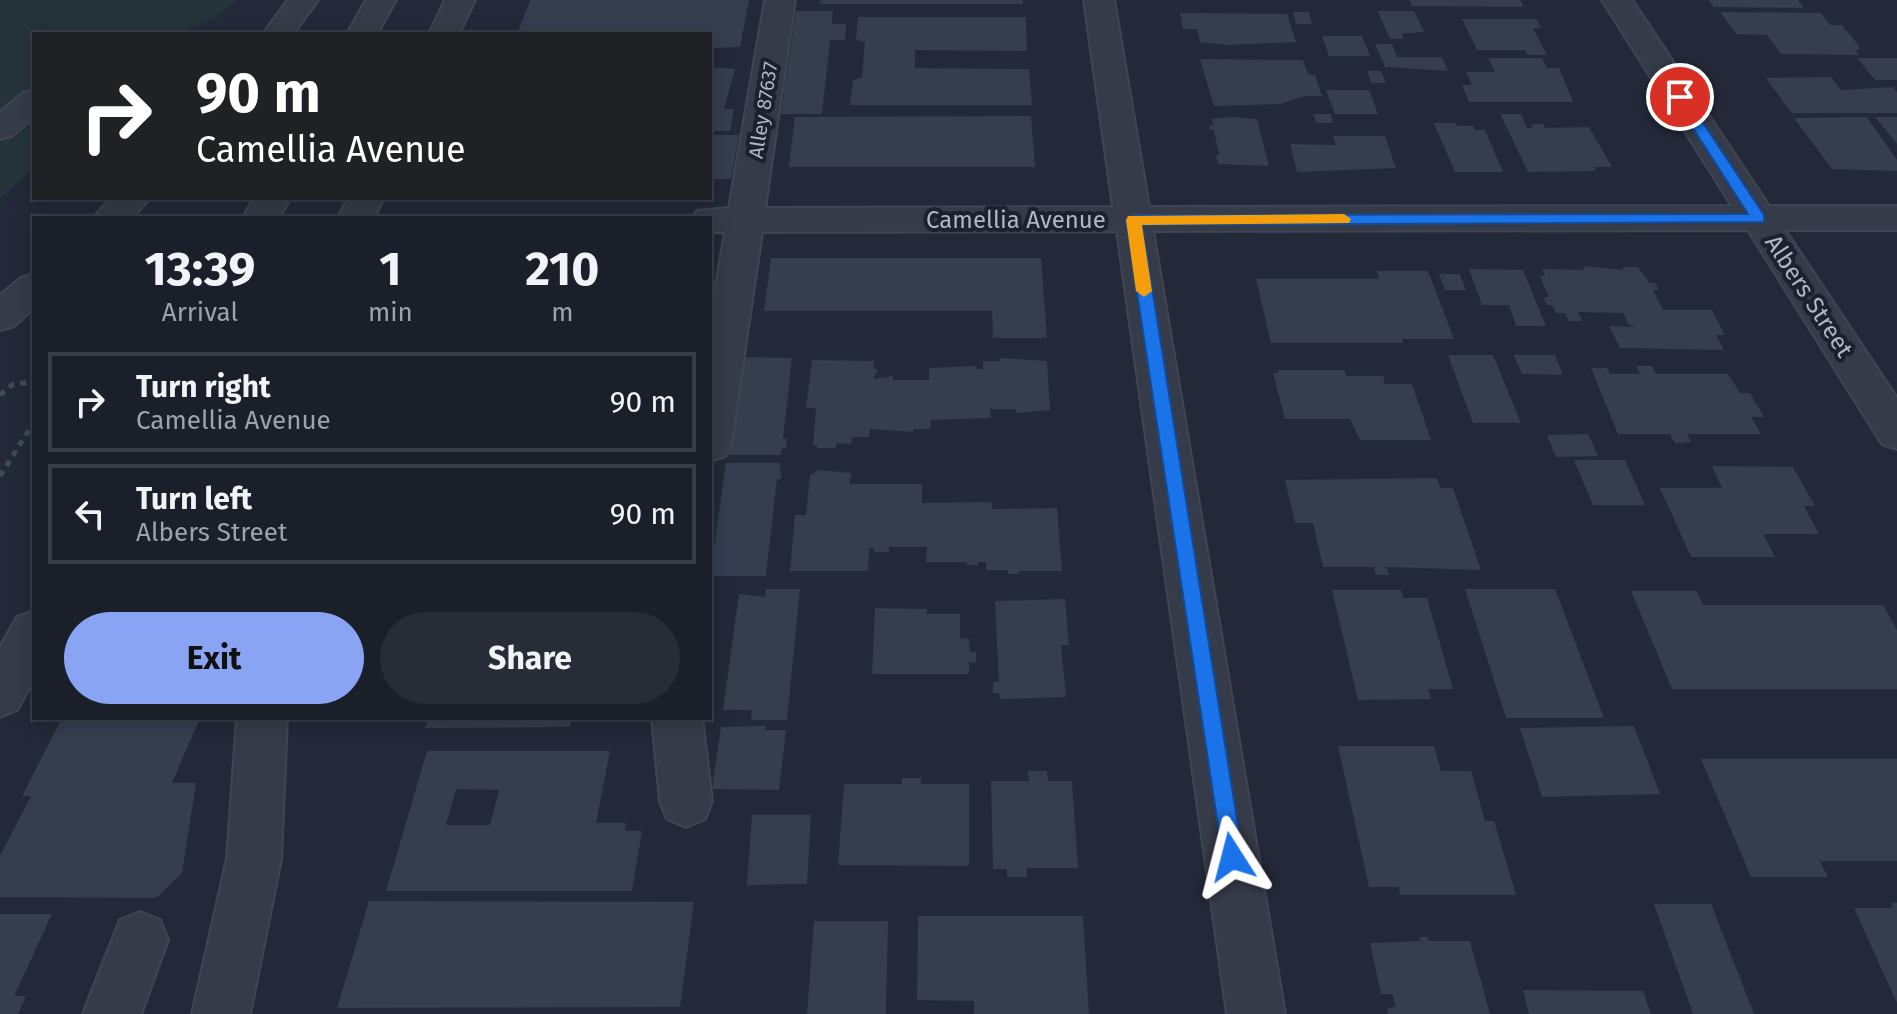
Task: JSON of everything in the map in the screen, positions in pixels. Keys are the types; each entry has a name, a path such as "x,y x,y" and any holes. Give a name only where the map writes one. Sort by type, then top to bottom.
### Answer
{"street":[{"path":"279,32 303,0"},
{"path":"363,32 381,0"},
{"path":"445,32 460,0"},
{"name":"Alley 87637","path":"712,419 728,220 780,0"},
{"path":"1099,0 1256,1014"},
{"name":"Albers Street","path":"1617,0 1897,432"},
{"path":"0,91 32,99"},
{"path":"0,129 32,101"},
{"path":"113,216 130,200"},
{"name":"Camellia Avenue","path":"728,220 1897,218"},
{"path":"0,316 32,289"},
{"path":"0,694 32,636"},
{"path":"221,1014 254,859 262,720"},
{"path":"677,720 686,801"},
{"path":"112,1014 140,940"}],"path":[{"path":"0,395 12,385 32,381"},
{"path":"0,476 32,425"}],"shaded area":[{"path":"0,0 237,0 216,17 184,32 32,32 32,170 0,199"}],"building":[{"path":"530,0 749,0 740,47 712,48 712,32 518,32"},
{"path":"821,0 1023,0 1023,4 820,4"},
{"path":"1409,0 1520,0 1524,7 1412,6"},
{"path":"1708,0 1798,0 1804,8 1714,7"},
{"path":"796,11 833,11 832,24 846,24 845,40 830,40 822,114 781,114"},
{"path":"1378,11 1414,11 1424,32 1402,34 1404,39 1390,39"},
{"path":"1293,12 1309,12 1312,24 1296,24"},
{"path":"1720,12 1821,13 1830,25 1842,25 1859,46 1860,50 1855,50 1859,55 1781,54 1767,35 1736,34"},
{"path":"1180,13 1287,14 1296,42 1227,45 1200,42 1197,29 1183,29"},
{"path":"858,17 1026,17 1027,51 915,50 915,68 1029,69 1032,105 850,105 853,80 862,77 865,42 856,40"},
{"path":"1462,19 1536,19 1541,28 1533,28 1547,55 1528,55 1525,50 1477,50"},
{"path":"1322,36 1362,36 1370,56 1329,56"},
{"path":"1375,44 1392,44 1397,57 1442,57 1448,71 1385,67"},
{"path":"1488,58 1542,58 1547,68 1559,68 1573,102 1469,102 1462,85 1472,85 1466,72 1495,72"},
{"path":"1857,58 1897,58 1897,80 1875,80"},
{"path":"1200,59 1303,60 1308,74 1315,75 1322,96 1306,96 1280,104 1214,106"},
{"path":"712,67 735,69 724,109 734,109 730,131 712,131"},
{"path":"1367,71 1381,71 1386,83 1371,83"},
{"path":"1831,77 1841,90 1893,87 1897,92 1897,113 1791,113 1766,78"},
{"path":"1326,90 1369,90 1378,114 1335,114"},
{"path":"1313,114 1331,114 1333,123 1316,123"},
{"path":"1500,114 1521,114 1527,128 1533,128 1531,124 1543,124 1545,128 1589,127 1612,167 1594,167 1596,171 1528,172"},
{"path":"1031,116 1035,167 789,167 795,117"},
{"path":"1867,117 1897,160 1897,171 1832,169 1794,118"},
{"path":"1875,117 1897,117 1897,144"},
{"path":"1212,119 1257,119 1269,166 1218,164 1214,130 1210,130 1209,126 1213,126"},
{"path":"1434,123 1456,123 1457,126 1485,130 1503,172 1455,172"},
{"path":"712,135 739,135 731,179 712,179"},
{"path":"1333,136 1385,136 1396,168 1297,172 1290,144 1336,145"},
{"path":"771,258 1041,258 1047,338 993,338 992,311 764,311"},
{"path":"1583,266 1624,270 1622,267 1638,267 1650,283 1655,283 1659,290 1653,290 1663,310 1712,310 1725,335 1716,335 1724,350 1620,348 1609,326 1636,327 1628,324 1623,313 1578,312 1582,321 1569,321 1565,313 1556,313 1552,305 1547,305 1543,297 1549,297 1540,276 1545,276 1542,269 1584,270"},
{"path":"1469,269 1523,270 1546,326 1516,326 1509,305 1482,305"},
{"path":"1377,271 1428,271 1454,339 1402,339 1403,343 1271,343 1256,279 1379,279"},
{"path":"1439,274 1460,274 1466,290 1445,290"},
{"path":"1448,355 1493,355 1521,423 1473,423"},
{"path":"1514,355 1555,355 1563,375 1522,374"},
{"path":"742,357 792,358 783,439 787,439 786,448 782,448 781,455 726,455"},
{"path":"1000,358 1047,361 1050,410 1016,413 1016,409 990,409 991,418 931,420 930,429 913,429 913,432 870,429 869,437 852,437 851,444 837,443 836,448 817,448 813,445 816,408 806,408 812,360 874,361 874,369 878,369 873,379 893,376 893,380 929,380 929,368 977,366 976,369 983,369 983,361 1000,361"},
{"path":"1636,366 1652,366 1656,374 1728,374 1740,393 1750,393 1764,417 1751,417 1761,434 1687,434 1691,442 1675,443 1670,434 1618,434 1591,368 1607,368 1610,374 1640,374"},
{"path":"1278,370 1344,370 1346,376 1383,376 1385,384 1412,384 1431,440 1360,440 1350,419 1285,419 1273,373 1278,373"},
{"path":"1588,434 1598,456 1556,457 1547,435"},
{"path":"1574,460 1625,460 1645,505 1593,505"},
{"path":"726,463 780,463 781,479 777,479 766,576 712,576"},
{"path":"1712,466 1793,467 1815,506 1804,506 1819,534 1763,534 1775,557 1691,557 1660,488 1722,488"},
{"path":"819,470 851,473 850,484 922,484 922,503 991,502 992,509 1057,508 1062,571 1008,574 1008,570 986,570 986,562 967,565 967,562 926,562 927,547 889,547 889,552 874,552 874,548 869,548 868,571 790,571 795,515 806,515 810,475"},
{"path":"1437,478 1440,488 1453,488 1481,570 1386,567 1389,575 1376,575 1374,567 1323,567 1313,523 1295,523 1285,480"},
{"path":"766,589 800,589 787,720 751,720 752,710 723,710 739,594 765,597"},
{"path":"1465,589 1555,589 1604,718 1506,718"},
{"path":"1332,590 1401,590 1403,598 1427,598 1453,689 1428,689 1431,699 1358,700"},
{"path":"1631,591 1697,591 1703,605 1883,605 1897,630 1897,689 1672,689"},
{"path":"1065,599 1069,645 1061,645 1066,697 1000,699 999,693 993,693 993,682 999,682 995,601"},
{"path":"875,608 927,609 927,614 960,614 960,638 969,639 970,652 976,652 976,662 969,662 969,674 872,674"},
{"path":"61,720 199,720 172,783 196,783 182,873 156,898 0,897 0,856 31,796 22,796"},
{"path":"427,720 572,720 570,727 425,728"},
{"path":"766,726 765,730 786,730 779,790 712,789 721,727"},
{"path":"1634,726 1660,794 1542,797 1520,728"},
{"path":"1338,746 1434,746 1441,771 1471,771 1485,821 1494,821 1516,895 1400,895 1399,887 1369,887"},
{"path":"427,751 610,751 596,823 626,823 625,831 642,831 632,891 386,891","holes":["456,789 499,790 490,825 446,825"]},
{"path":"1701,759 1897,759 1897,861 1820,861 1828,877 1751,877"},
{"path":"1028,771 1047,771 1048,781 1072,781 1078,868 1027,868 1027,877 1007,877 1007,869 993,869 991,781 1029,781"},
{"path":"902,778 921,778 921,784 969,784 969,866 838,865 844,784 902,784"},
{"path":"752,815 811,815 807,884 747,885"},
{"path":"369,901 694,902 680,1007 337,1008"},
{"path":"1891,903 1897,903 1897,1003 1854,908 1893,908"},
{"path":"1654,904 1711,904 1754,1014 1693,1014"},
{"path":"0,914 52,914 14,996 26,996 18,1014 0,1014"},
{"path":"918,916 1083,916 1089,1014 974,1014 974,1001 917,1000"},
{"path":"814,921 888,921 886,1014 807,1014"},
{"path":"1419,937 1428,937 1429,941 1470,941 1490,1014 1388,1014 1387,1008 1396,1007 1392,994 1381,994 1370,943 1420,941"},
{"path":"1523,990 1643,991 1651,1014 1529,1014"}],"slow traffic":[{"path":"1144,291 1133,220 1344,219"}],"route":[{"path":"1232,857 1133,220 1758,219 1680,97"}]}
